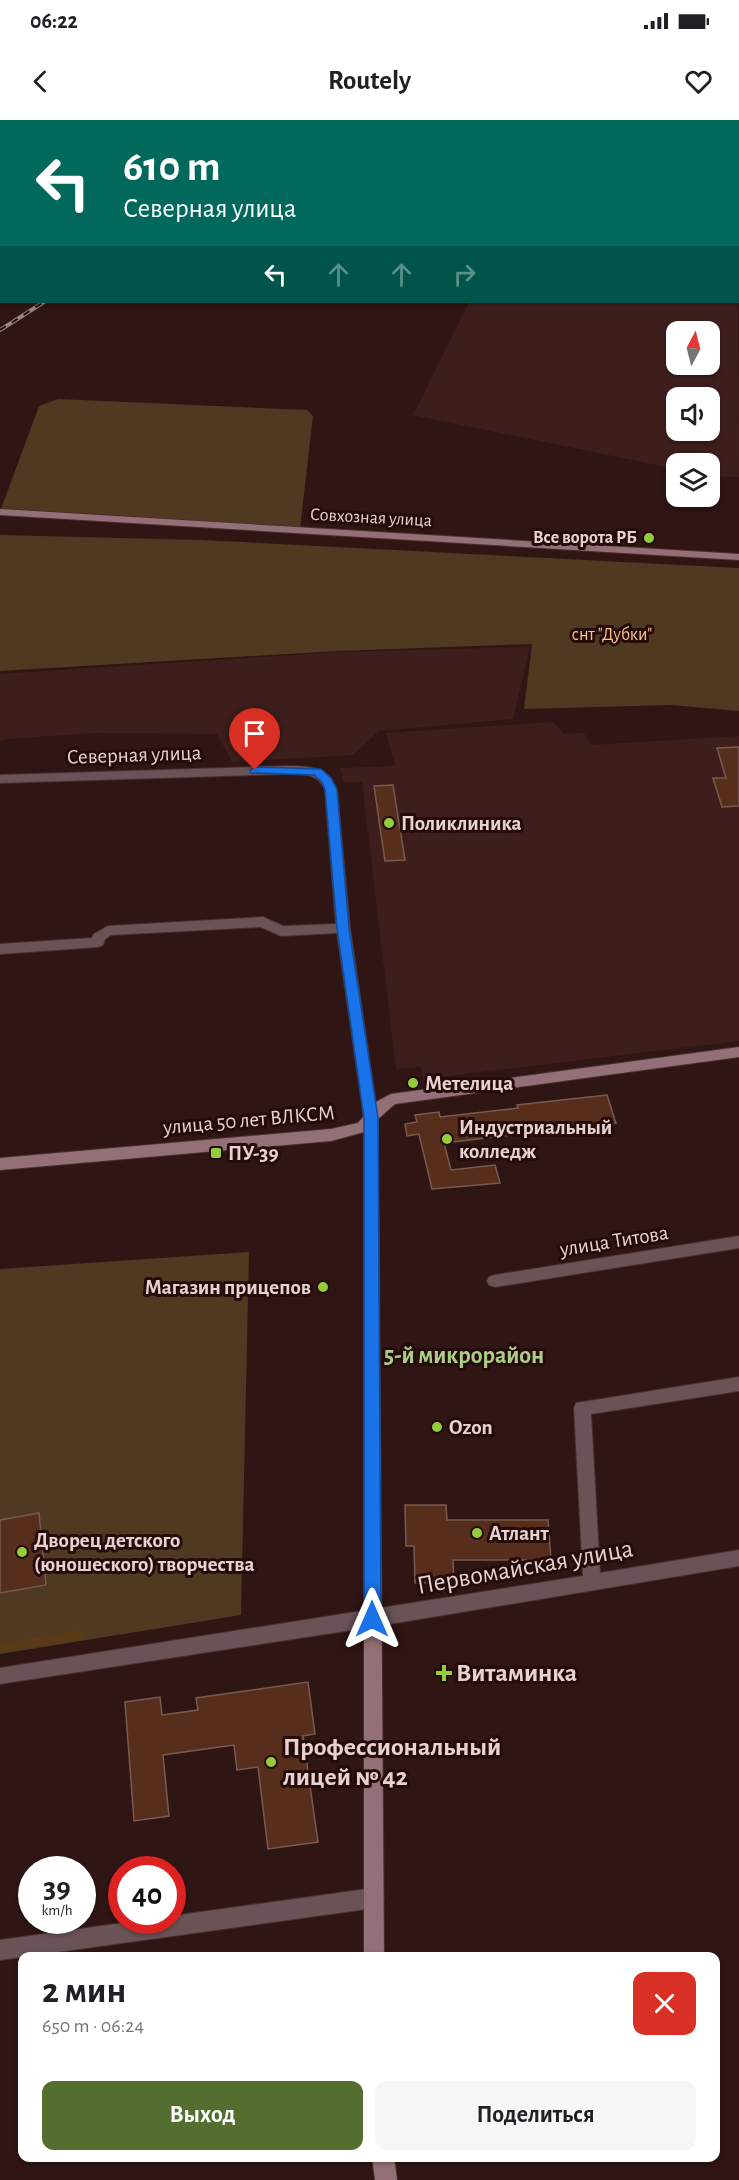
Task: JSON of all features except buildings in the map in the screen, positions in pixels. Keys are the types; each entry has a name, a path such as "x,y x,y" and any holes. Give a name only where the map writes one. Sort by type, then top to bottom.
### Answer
{"street":[{"name":"Совхозная улица","path":"0,512 739,557"},
{"name":"Северная улица","path":"0,779 317,771 331,790 343,928"},
{"path":"0,949 98,942 99,937 108,931 263,922 281,931 343,928 371,1118 374,1952"},
{"name":"улица 50 лет ВЛКСМ","path":"0,1164 331,1135 363,1127 381,1106 391,1099 739,1052"},
{"name":"улица Титова","path":"495,1281 739,1242"},
{"path":"592,1581 582,1408 739,1384"},
{"name":"Первомайская улица","path":"0,1676 372,1619 739,1558"},
{"path":"0,1950 374,1898"},
{"path":"384,2162 386,2180"}],"shaded area":[{"path":"469,303 738,303 739,477 720,476 720,453 666,453 666,467 413,415"},
{"path":"530,647 513,719 379,731 353,755 232,762 217,734 94,733 8,739 0,742 0,674 337,652"},
{"path":"553,722 564,734 584,733 591,745 739,736 739,1041 423,1079 421,1067 396,1069 362,782 344,782 340,768 395,766 386,733"},
{"path":"83,1630 84,1639 0,1652 0,1643"}],"green space":[{"path":"58,399 307,410 313,416 300,528 1,509 39,406"},
{"name":"снт \"Дубки\"","path":"0,535 202,540 739,568 739,711 671,705 524,709 532,644 338,651 0,671"},
{"path":"249,1252 241,1615 0,1654 0,1269"}],"railway":[{"path":"0,330 42,303"}],"place":[{"name":"Все ворота РБ","path":"649,538"},
{"name":"Поликлиника","path":"389,823"},
{"name":"Метелица","path":"413,1083"},
{"name":"Индустриальный колледж","path":"447,1139"},
{"name":"ПУ-39","path":"216,1153"},
{"name":"Магазин прицепов","path":"323,1287"},
{"name":"Ozon","path":"437,1427"},
{"name":"Атлант","path":"477,1533"},
{"name":"Дворец детского (юношеского) творчества","path":"22,1552"},
{"name":"Витаминка","path":"444,1673"},
{"name":"Профессиональный лицей № 42","path":"271,1762"}],"district":[{"name":"5-й микрорайон","path":"464,1356"}],"route":[{"path":"255,770 317,771 330,785 331,790 343,928 371,1118 372,1619"}]}
